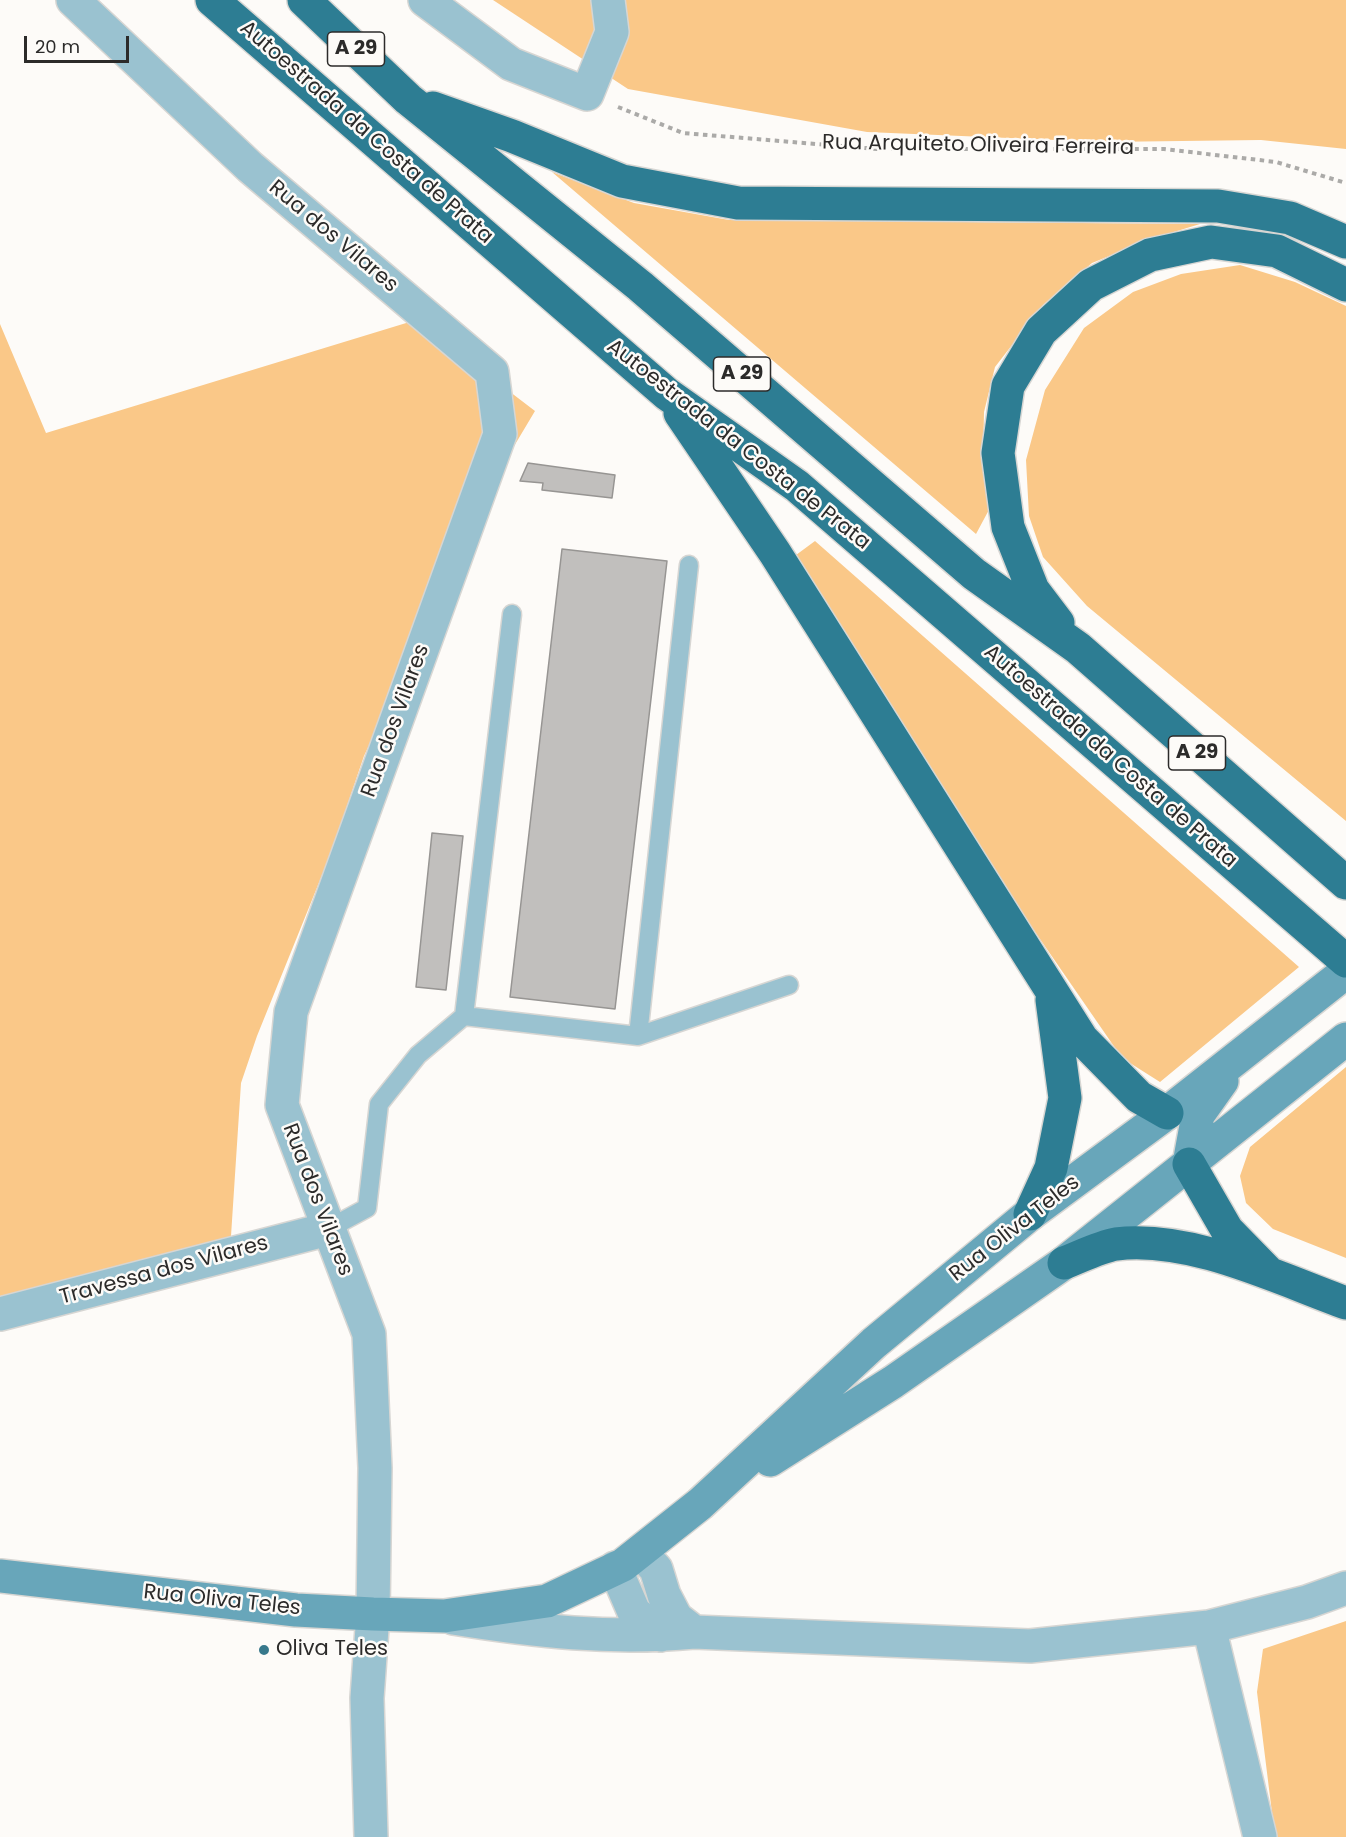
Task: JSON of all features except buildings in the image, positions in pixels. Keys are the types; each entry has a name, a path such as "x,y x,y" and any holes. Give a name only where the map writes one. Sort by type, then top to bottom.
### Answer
{"highway":[{"name":"Autoestrada da Costa de Prata","path":"212,0 667,394 796,486 1346,961"},
{"name":"A 29","path":"304,0 408,99 640,286 974,574 1077,648 1346,883"},
{"path":"408,99 512,136 622,181 738,203 1218,206 1290,218 1346,242"},
{"path":"1077,648 1029,580 1008,527 998,453 1008,387 1041,331 1091,285 1150,255 1211,242 1277,251 1346,285"},
{"path":"667,394 775,553 1082,1039 1139,1097 1183,1114"},
{"path":"1030,1214 1051,1168 1065,1098 1051,987"},
{"path":"1189,1164 1227,1230 1272,1276"},
{"path":"1064,1263 1115,1244 1149,1244 1198,1250 1346,1303"}],"main road":[{"name":"Rua Oliva Teles","path":"700,1504 874,1343 1030,1214 1183,1114 1240,1057 1346,972"},
{"name":"Rua Oliva Teles","path":"0,1576 296,1610 373,1614 444,1616 547,1601 627,1560 700,1504 892,1382 1064,1263 1346,1039"},
{"path":"1189,1164 1183,1114 1277,1094"}],"street":[{"name":"Rua dos Vilares","path":"73,0 250,167 492,372 500,434 291,1012 282,1105 369,1334 375,1468 373,1614 367,1698 371,1837"},
{"path":"425,0 511,64 587,94 612,32 608,0"},
{"name":"Travessa dos Vilares","path":"0,1314 328,1229"},
{"path":"661,1635 634,1612 627,1560 656,1569 664,1595 676,1618 694,1632"},
{"name":"Rua Oliva Teles","path":"444,1616 543,1632 645,1637 694,1632 1030,1646 1209,1627 1307,1602 1346,1588"},
{"path":"1209,1627 1260,1837"}],"lane":[{"path":"638,1036 689,565"},
{"path":"328,1229 367,1208 380,1104 418,1055 465,1016 512,615"},
{"path":"465,1016 638,1036 789,985"}],"path":[{"name":"Rua Arquiteto Oliveira Ferreira","path":"587,94 683,133 877,149 1164,148 1276,162 1346,183"}],"shaded area":[{"path":"493,0 1346,0 1346,149 1261,140 1103,142 867,132 628,89"},
{"path":"552,172 634,203 729,220 1200,224 1151,239 1092,263 1043,305 995,367 984,412 983,460 991,506 976,534"},
{"path":"1240,265 1295,282 1346,306 1346,821 1087,606 1043,557 1029,516 1026,460 1045,390 1084,328 1133,292 1181,274"},
{"path":"416,320 535,411 495,478 364,756 331,853 257,1036 241,1083 231,1236 175,1269 0,1314 0,324 46,433"},
{"path":"815,541 1299,967 1160,1082 1122,1058 1022,913 796,555"},
{"path":"1346,1067 1346,1258 1273,1229 1246,1203 1240,1176 1250,1147"},
{"path":"1346,1621 1346,1837 1275,1837 1257,1692 1263,1649"}],"place":[{"name":"Oliva Teles","path":"264,1650"}]}
